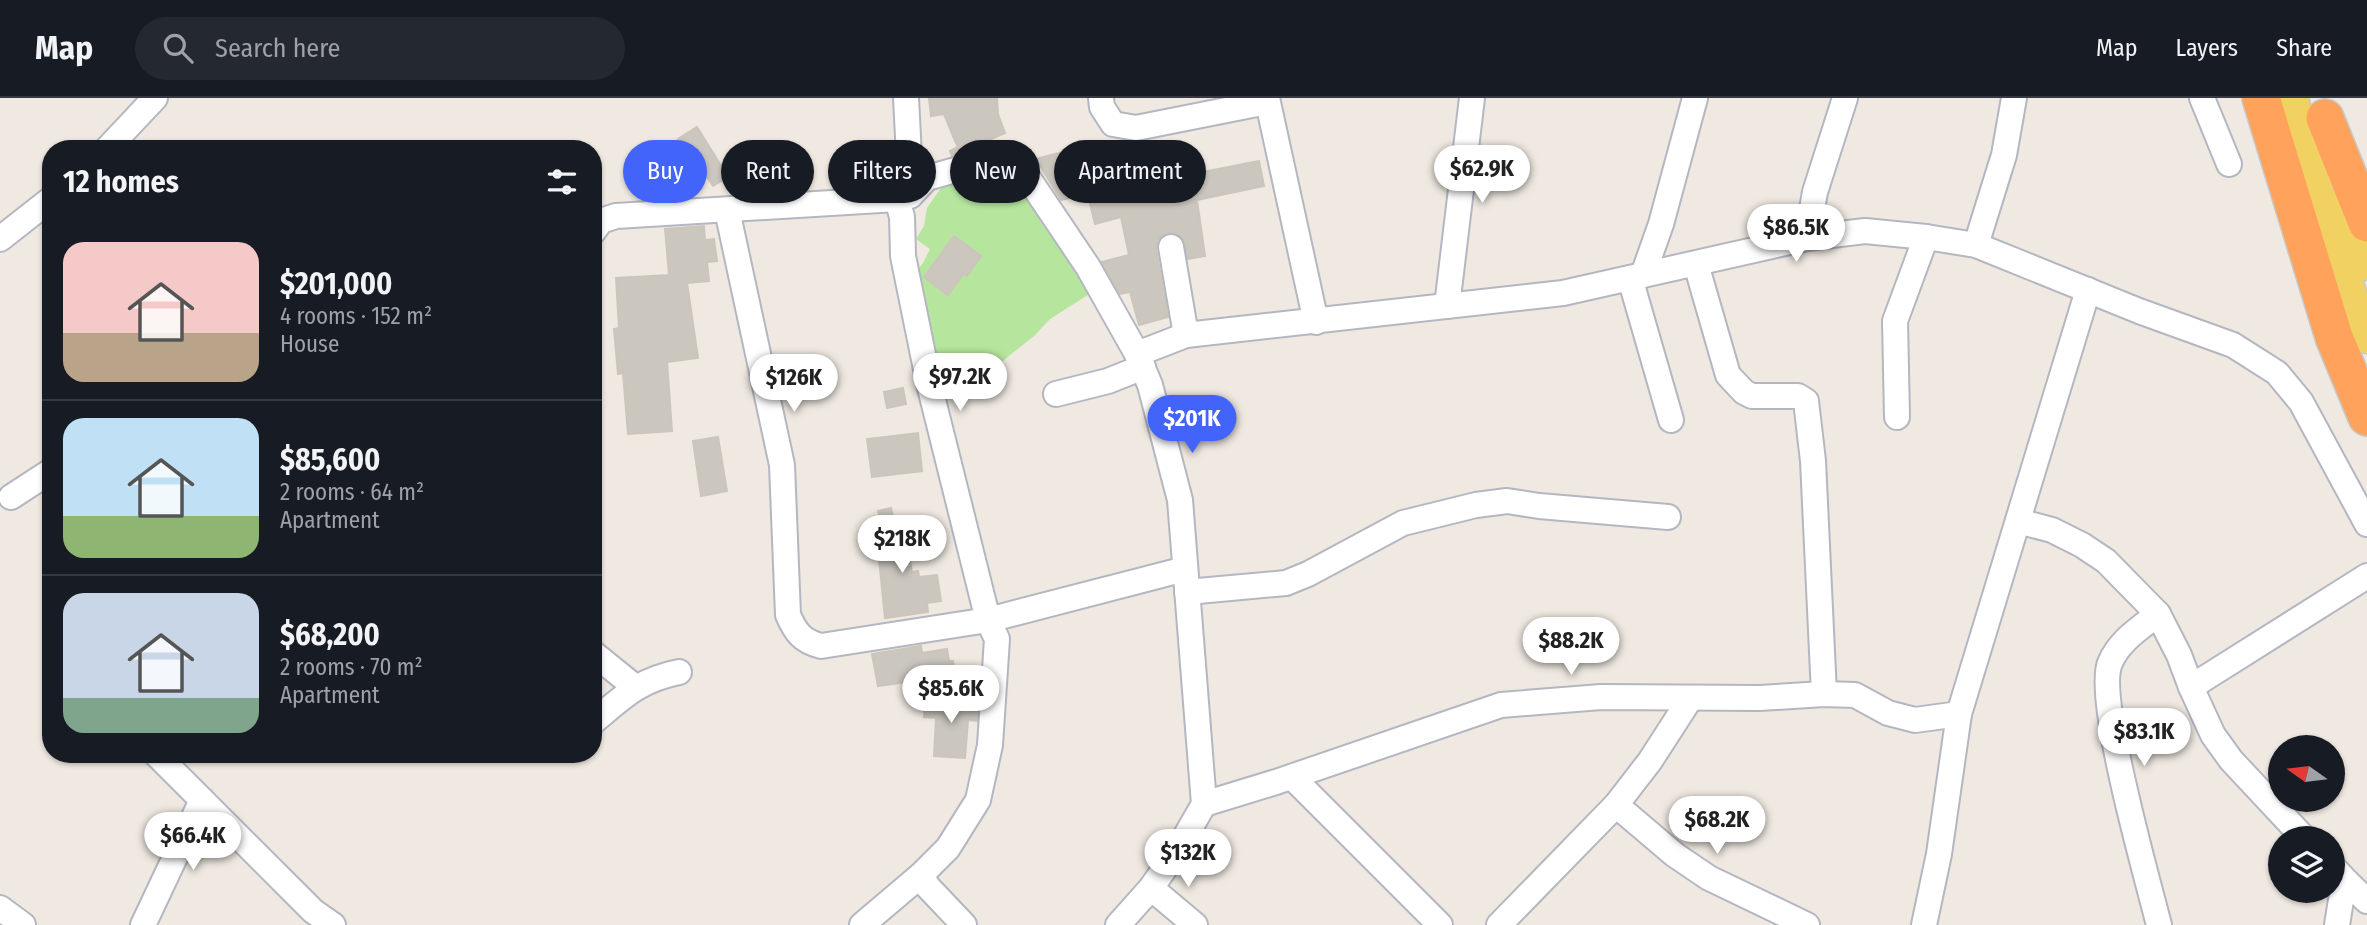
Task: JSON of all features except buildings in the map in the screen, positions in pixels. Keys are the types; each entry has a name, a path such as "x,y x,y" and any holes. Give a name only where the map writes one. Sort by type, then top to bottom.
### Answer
{"highway":[{"path":"2261,98 2334,337 2367,417"},
{"path":"2322,108 2367,223"}],"main road":[{"path":"2292,98 2312,176 2344,279 2367,337"},
{"path":"2322,108 2367,264"}],"street":[{"path":"115,140 155,98"},
{"path":"905,140 906,98"},
{"path":"1101,98 1102,107 1113,124 1136,128 1267,100 1316,322"},
{"path":"1447,306 1472,98"},
{"path":"1671,420 1637,277 1661,224 1694,98"},
{"path":"1807,238 1815,192 1845,98"},
{"path":"1976,245 2004,155 2014,98"},
{"path":"2203,98 2229,164"},
{"path":"936,175 1012,154 1088,267 1140,360 1150,385 1180,500 1204,804 1177,852 1151,888 1118,925"},
{"path":"602,220 616,216 828,203"},
{"path":"862,925 921,875 948,848 978,800 990,745 997,639 988,620 929,384 903,256 903,203"},
{"path":"0,239 42,206"},
{"path":"727,210 782,464 788,615 797,635 808,643 821,646 988,620 1186,581 1286,583 1403,523 1476,505 1507,501 1668,517"},
{"path":"1056,394 1108,381 1186,335 1563,293 1807,238 1865,231 1926,237 1976,245 2234,345 2277,373 2301,402 2367,524"},
{"path":"1897,417 1895,321 1926,237"},
{"path":"1171,247 1186,335"},
{"path":"1696,264 1728,375 1744,392 1752,396 1798,396 1806,401 1813,461 1824,694"},
{"path":"1924,925 1939,854 1959,714 2088,290"},
{"path":"11,497 42,477"},
{"path":"2018,521 2052,530 2082,545 2106,561 2158,614 2179,655 2213,735 2231,760 2293,826"},
{"path":"2191,687 2367,576"},
{"path":"2158,614 2123,642 2108,665 2108,703 2124,786 2159,925"},
{"path":"602,660 635,687"},
{"path":"602,714 635,687 656,676 679,672"},
{"path":"1204,804 1292,777 1501,705 1601,697 1690,699 1824,694 1855,695 1888,713 1915,720 1959,714"},
{"path":"1499,925 1616,805 1650,761 1690,699"},
{"path":"165,763 313,911 333,925"},
{"path":"1292,777 1440,925"},
{"path":"143,925 202,800"},
{"path":"1616,805 1675,855 1709,878 1779,919 1807,925"},
{"path":"921,875 928,887 964,925"},
{"path":"2345,880 2367,901"},
{"path":"1151,888 1195,925"},
{"path":"2337,925 2341,903"},
{"path":"0,908 23,925"}],"green space":[{"path":"950,175 950,203 1038,203 1091,293 1050,319 1034,336 970,387 947,393 942,386 916,272 930,249 916,239 924,226 927,208 930,203 936,203 936,195"}]}
